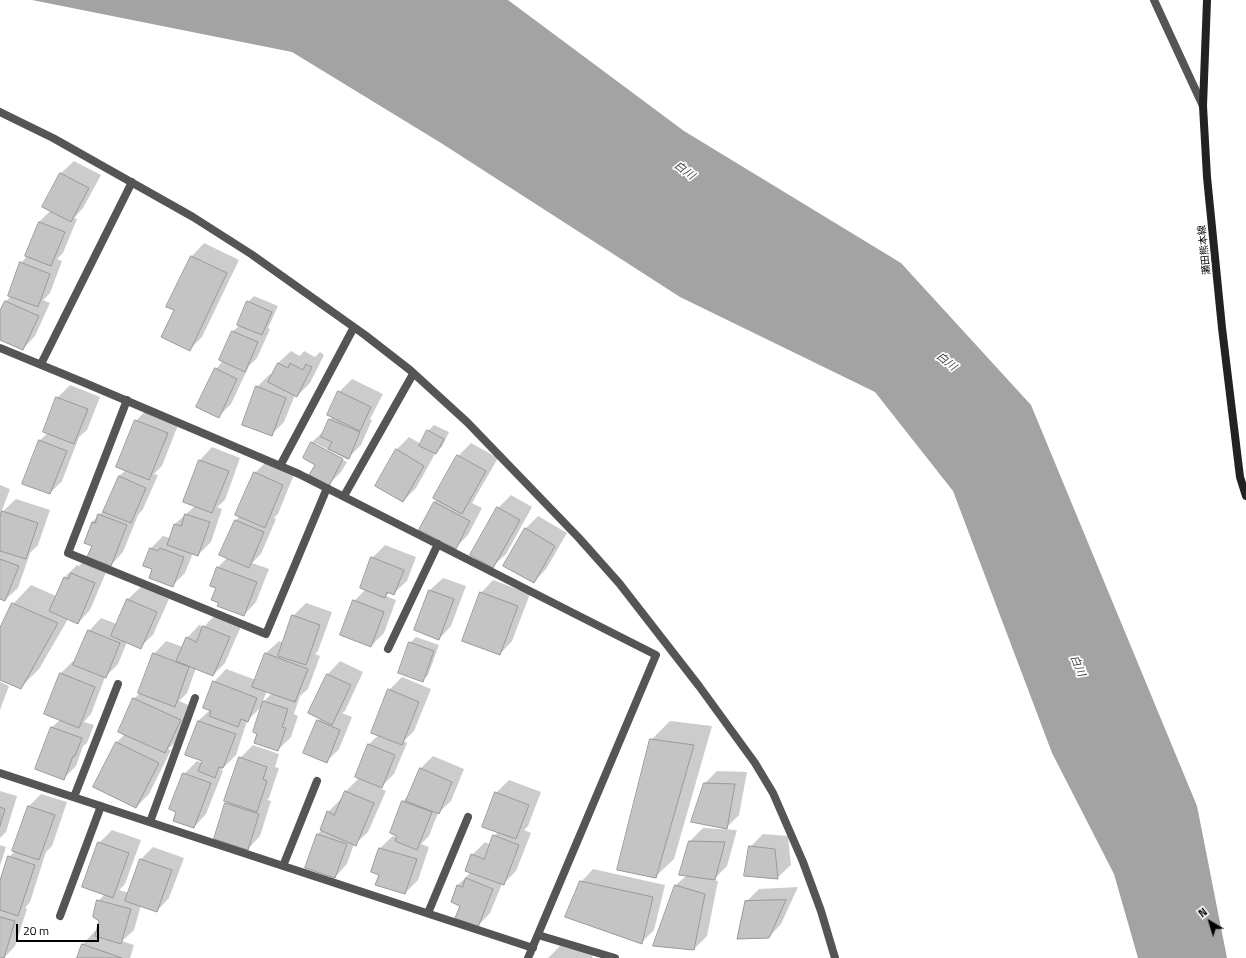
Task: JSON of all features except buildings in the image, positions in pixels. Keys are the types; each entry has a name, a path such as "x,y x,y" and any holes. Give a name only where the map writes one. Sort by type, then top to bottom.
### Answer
{"main road":[{"name":"瀬田熊本線","path":"1206,0 1203,106 1208,177 1222,328 1240,477 1246,496"}],"street":[{"path":"1154,0 1203,106"},
{"path":"0,112 53,138 132,182 193,217 251,254 354,327 413,374 467,422 578,537 619,584 738,738 773,793 803,862 821,911 835,958"},
{"path":"41,364 132,182"},
{"path":"280,466 354,327"},
{"path":"0,348 127,400 280,466 344,496 656,655"},
{"path":"344,496 413,374"},
{"path":"127,400 68,553 266,634 326,488"},
{"path":"388,649 438,544"},
{"path":"528,958 656,655 668,646"},
{"path":"74,797 118,684"},
{"path":"150,822 195,698"},
{"path":"0,773 533,948"},
{"path":"283,866 317,781"},
{"path":"60,916 101,806"},
{"path":"428,913 468,817"},
{"path":"538,935 615,958"}],"water":[{"name":"白川","path":"32,0 508,0 684,131 901,263 1031,405 1197,806 1227,958 1138,958 1114,874 1052,753 953,491 875,392 680,297 441,143 292,52"}]}
